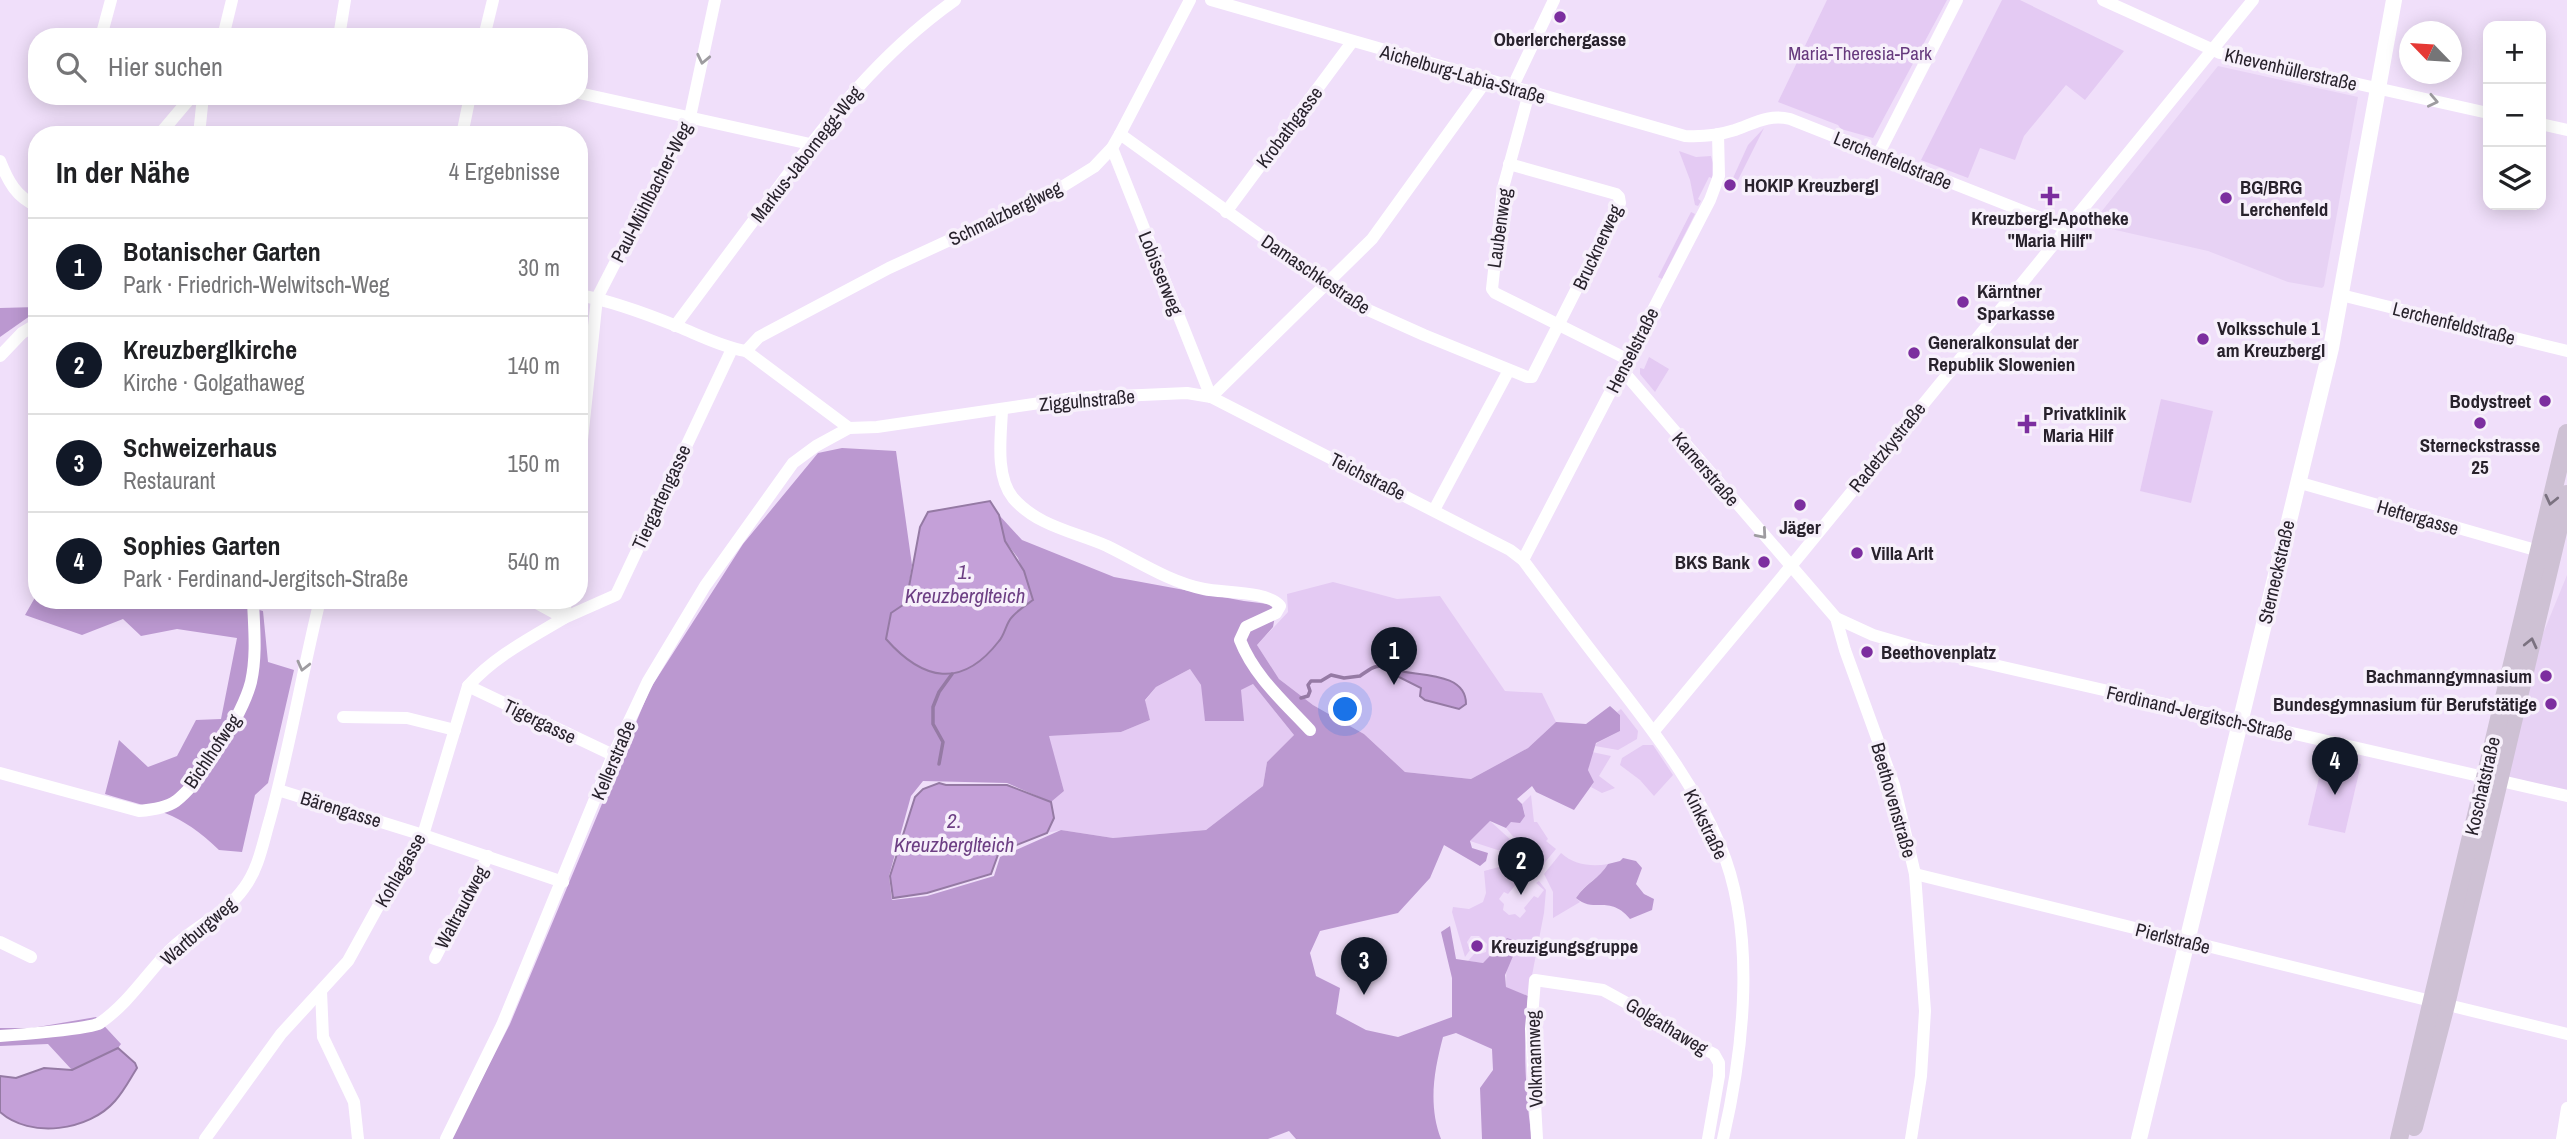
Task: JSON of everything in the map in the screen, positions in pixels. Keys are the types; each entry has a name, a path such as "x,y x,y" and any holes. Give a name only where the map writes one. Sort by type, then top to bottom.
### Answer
{"main road":[{"name":"Koschatstraße","path":"2411,1139 2539,551 2565,453 2567,433"},
{"name":"Koschatstraße","path":"2399,1139 2431,1001 2567,494"}],"street":[{"path":"103,28 111,0"},
{"path":"225,28 232,0"},
{"path":"340,28 345,0"},
{"path":"486,28 493,0"},
{"name":"Paul-Mühlbacher-Weg","path":"597,298 690,117 715,0"},
{"name":"Markus-Jabornegg-Weg","path":"675,326 810,144 884,58 925,21 955,0"},
{"name":"Schmalzberglweg","path":"746,351 760,337 889,268 1052,193 1094,167 1121,134 1190,0"},
{"name":"Aichelburg-Labia-Straße","path":"1210,0 1667,132 1700,137 1718,134"},
{"path":"1512,88 1554,0"},
{"path":"1880,153 1958,0"},
{"name":"Khevenhüllerstraße","path":"2103,0 2212,51 2483,112"},
{"name":"Radetzkystraße","path":"1654,731 2253,0"},
{"name":"Sterneckstraße","path":"2138,1139 2331,348 2394,0"},
{"name":"Krobathgasse","path":"1226,212 1352,42"},
{"path":"1211,397 1372,239 1486,81"},
{"name":"Laubenweg","path":"1529,93 1503,188 1492,289 1495,293 1560,325 1624,365"},
{"path":"588,95 810,144"},
{"path":"167,126 184,105"},
{"path":"200,126 202,105"},
{"path":"464,126 468,105"},
{"name":"Lerchenfeldstraße","path":"1718,134 1769,117 1782,117 1880,153 1908,167 2066,228"},
{"path":"2546,125 2567,130"},
{"name":"Damaschkestraße","path":"1121,134 1357,305 1397,324 1527,377 1532,377 1560,325"},
{"name":"Henselstraße","path":"1523,560 1710,200 1719,176 1718,134"},
{"name":"Lobisserweg","path":"1112,148 1211,397"},
{"path":"0,161 12,188 28,201"},
{"name":"Brucknerweg","path":"1509,164 1619,197 1620,203 1560,325"},
{"name":"Lerchenfeldstraße","path":"2341,295 2567,351"},
{"path":"588,296 732,349 746,351 849,428"},
{"path":"588,383 597,298"},
{"path":"0,356 28,329"},
{"name":"Tiergartengasse","path":"588,607 616,594 732,349"},
{"name":"Karnerstraße","path":"1624,365 1790,567"},
{"path":"1434,510 1509,370"},
{"name":"Ziggulnstraße","path":"849,428 877,427 1074,398 1187,393 1211,397"},
{"name":"Teichstraße","path":"1211,397 1434,510 1510,550 1523,560"},
{"path":"1002,410 1002,473 1013,498 1033,515 1066,533 1100,544 1183,583 1205,590 1254,594 1276,601 1280,606 1276,614 1246,627 1240,640 1247,658 1264,681 1310,730"},
{"name":"Kellerstraße","path":"446,1139 502,1026 613,755 648,681 705,586 793,463 816,446 849,428"},
{"name":"Heftergasse","path":"2297,482 2539,551"},
{"name":"Kinkstraße","path":"1523,560 1654,731 1703,810 1730,875 1737,906 1742,984 1733,1093 1723,1139"},
{"name":"Beethovenstraße","path":"1790,567 1836,618 1894,785 1915,874 1925,1011 1921,1076 1911,1139"},
{"name":"Bichlhofweg","path":"0,773 139,811 174,803 216,751 242,708 254,664 253,609"},
{"name":"Wartburgweg","path":"0,1036 98,1024 136,990 171,949 232,903 243,889 257,865 278,790 318,609"},
{"path":"548,609 564,618 565,609"},
{"name":"Tiergartengasse","path":"564,618 584,609"},
{"name":"Kohlagasse","path":"205,1139 281,1034 355,952 391,883 423,835 468,686 482,670 506,652 564,618"},
{"name":"Ferdinand-Jergitsch-Straße","path":"1836,618 1873,635 1911,646 2567,796"},
{"name":"Tigergasse","path":"468,686 613,755"},
{"path":"343,717 407,718 455,730"},
{"name":"Bärengasse","path":"278,790 563,882"},
{"name":"Waltraudweg","path":"435,958 488,856"},
{"name":"Pierlstraße","path":"1915,874 2431,1001"},
{"path":"0,942 32,957"},
{"name":"Volkmannweg","path":"1535,979 1531,1029 1537,1139"},
{"name":"Golgathaweg","path":"1535,979 1603,990 1645,1013 1676,1035 1714,1054 1719,1063 1719,1076 1708,1139"},
{"path":"321,991 323,1037 354,1102 359,1139"},
{"path":"2456,1007 2567,1034"},
{"path":"2563,1139 2567,1108"}],"shaded area":[{"name":"BG/BRG Lerchenfeld","path":"2218,66 2358,97 2322,288 2288,282 2208,251 2098,226 2093,222"},
{"path":"28,307 28,317 0,337 0,308"},
{"path":"842,448 896,451 912,565 906,603 920,668 952,674 1000,640 1010,618 1033,600 1018,558 1005,541 999,515 1022,540 1114,577 1277,605 1273,627 1257,645 1279,679 1313,705 1364,734 1405,772 1471,779 1528,748 1556,722 1586,724 1610,706 1620,715 1620,731 1596,743 1588,770 1594,782 1574,810 1536,792 1532,786 1517,799 1522,804 1525,816 1520,823 1511,822 1506,828 1490,821 1470,841 1472,848 1488,853 1486,861 1480,866 1444,845 1430,878 1398,913 1320,931 1310,953 1316,976 1340,988 1336,1014 1366,1030 1398,1037 1452,1017 1452,978 1441,932 1450,926 1456,959 1483,963 1507,938 1519,942 1505,975 1506,987 1528,996 1526,1068 1532,1139 1482,1139 1480,1088 1493,1070 1492,1049 1456,1033 1443,1037 1435,1075 1435,1114 1441,1139 1296,1139 1289,1131 1268,1139 451,1139 510,1024 650,689 743,544 818,453","holes":["1190,669 1201,685 1205,721 1244,721 1241,690 1253,684 1294,735 1267,762 1263,786 1206,830 1113,838 1061,830 1000,857 994,876 927,896 892,900 889,876 911,796 923,781 1007,783 1051,802 1064,791 1049,736 1121,732 1150,720 1145,700 1156,687"]},
{"name":"Bachmanngymnasium","path":"2567,575 2567,791 2484,778"},
{"path":"28,609 263,611 268,662 294,670 268,783 255,795 242,852 219,850 192,827 166,813 105,794 119,740 148,767 177,756 196,720 221,719 237,638 177,629 141,636 123,619 82,635 25,615"},
{"path":"1623,858 1636,861 1642,868 1636,884 1644,894 1654,899 1652,910 1630,919 1615,907 1589,905 1576,898 1608,864"},
{"path":"96,1017 121,1044 118,1048 72,1070 48,1044 0,1046 0,1028 32,1028"}],"green space":[{"name":"Maria-Theresia-Park","path":"1827,0 1947,0 1873,138 1841,129 1838,125 1778,102"},
{"path":"2002,0 2020,0 2124,51 2085,100 2066,85 2024,136 2015,160 1980,148 1968,178 1921,160"},
{"path":"1764,128 1738,180 1733,178 1748,145"},
{"path":"1679,151 1696,157 1711,156 1712,178 1709,177 1698,199 1701,201 1698,206 1695,205 1690,180"},
{"path":"1691,212 1695,214 1662,279 1658,277"},
{"path":"1649,357 1669,369 1655,392 1640,374 1640,368 1644,369"},
{"path":"2161,399 2213,411 2191,503 2140,491"},
{"path":"1333,582 1397,599 1440,596 1505,691 1542,693 1556,722 1528,748 1471,779 1405,772 1364,734 1313,705 1279,679 1257,645 1288,612 1287,594"},
{"path":"1190,669 1201,685 1241,690 1253,684 1294,735 1267,762 1263,786 1206,830 1113,838 1061,830 1047,833 1054,818 1051,802 1064,791 1048,736 1121,732 1150,720 1145,701 1156,687"},
{"path":"1621,709 1638,731 1637,739 1618,750 1595,746 1620,731 1620,715 1617,712"},
{"path":"1643,745 1653,745 1673,775 1654,796 1640,780 1620,765 1622,758"},
{"path":"1592,752 1611,756 1599,776 1615,788 1602,793 1591,787 1594,782 1588,770"},
{"path":"2324,756 2361,764 2345,833 2308,825"},
{"path":"1531,795 1534,822 1537,822 1548,839 1546,841 1556,849 1541,867 1523,852 1506,828 1511,822 1520,822 1525,815 1522,804"},
{"path":"1490,821 1512,841 1519,853 1516,856 1470,841"},
{"path":"1561,853 1583,864 1608,864 1576,898 1580,902 1553,918 1553,892 1544,874"},
{"path":"1514,863 1533,874 1530,878 1523,872 1508,894 1504,892 1499,899 1504,904 1503,910 1520,918 1534,896 1538,898 1544,890 1536,883 1539,881 1546,890 1528,996 1506,988 1507,938 1483,963 1468,961 1475,953 1486,952 1487,944 1479,936 1471,936 1467,942 1470,950 1465,957 1452,912 1453,907 1469,909 1483,902 1486,893 1484,871"}],"water":[{"name":"1. Kreuzberglteich","path":"990,501 999,515 1005,541 1024,571 1033,600 1014,614 999,641 971,667 957,673 928,671 914,664 886,639 891,613 906,603 920,527 928,512"},
{"path":"1392,669 1448,680 1464,693 1466,704 1459,709 1425,700 1420,696 1421,688 1393,674"},
{"name":"2. Kreuzberglteich","path":"939,783 1007,785 1051,802 1054,818 1047,833 999,852 991,874 927,893 893,898 890,876 915,797 923,789"},
{"path":"118,1048 137,1068 115,1101 90,1119 75,1125 43,1128 12,1121 0,1112 0,1076 16,1078 44,1068 72,1070"}],"waterway":[{"path":"1301,698 1308,696 1308,685 1311,681 1321,681 1331,675 1344,678 1360,676 1378,666 1392,670"},
{"path":"939,764 943,742 933,724 933,707 939,692 952,674"}],"place":[{"name":"Oberlerchergasse","path":"1560,17"},
{"name":"HOKIP Kreuzbergl","path":"1730,185"},
{"name":"Kreuzbergl-Apotheke \"Maria Hilf\"","path":"2050,196"},
{"name":"BG/BRG Lerchenfeld","path":"2226,198"},
{"name":"Kärntner Sparkasse","path":"1963,302"},
{"name":"Volksschule 1 am Kreuzbergl","path":"2203,339"},
{"name":"Generalkonsulat der Republik Slowenien","path":"1914,353"},
{"name":"Bodystreet","path":"2545,401"},
{"name":"Sterneckstrasse 25","path":"2480,423"},
{"name":"Privatklinik Maria Hilf","path":"2027,424"},
{"name":"Jäger","path":"1800,505"},
{"name":"Villa Arlt","path":"1857,553"},
{"name":"BKS Bank","path":"1764,562"},
{"name":"Beethovenplatz","path":"1867,652"},
{"name":"Bachmanngymnasium","path":"2546,676"},
{"name":"Botanischer Garten","path":"1394,685"},
{"name":"Bundesgymnasium für Berufstätige","path":"2551,704"},
{"name":"Sophies Garten","path":"2335,795"},
{"name":"Kreuzberglkirche","path":"1521,895"},
{"name":"Kreuzigungsgruppe","path":"1477,946"},
{"name":"Schweizerhaus","path":"1364,995"}]}
